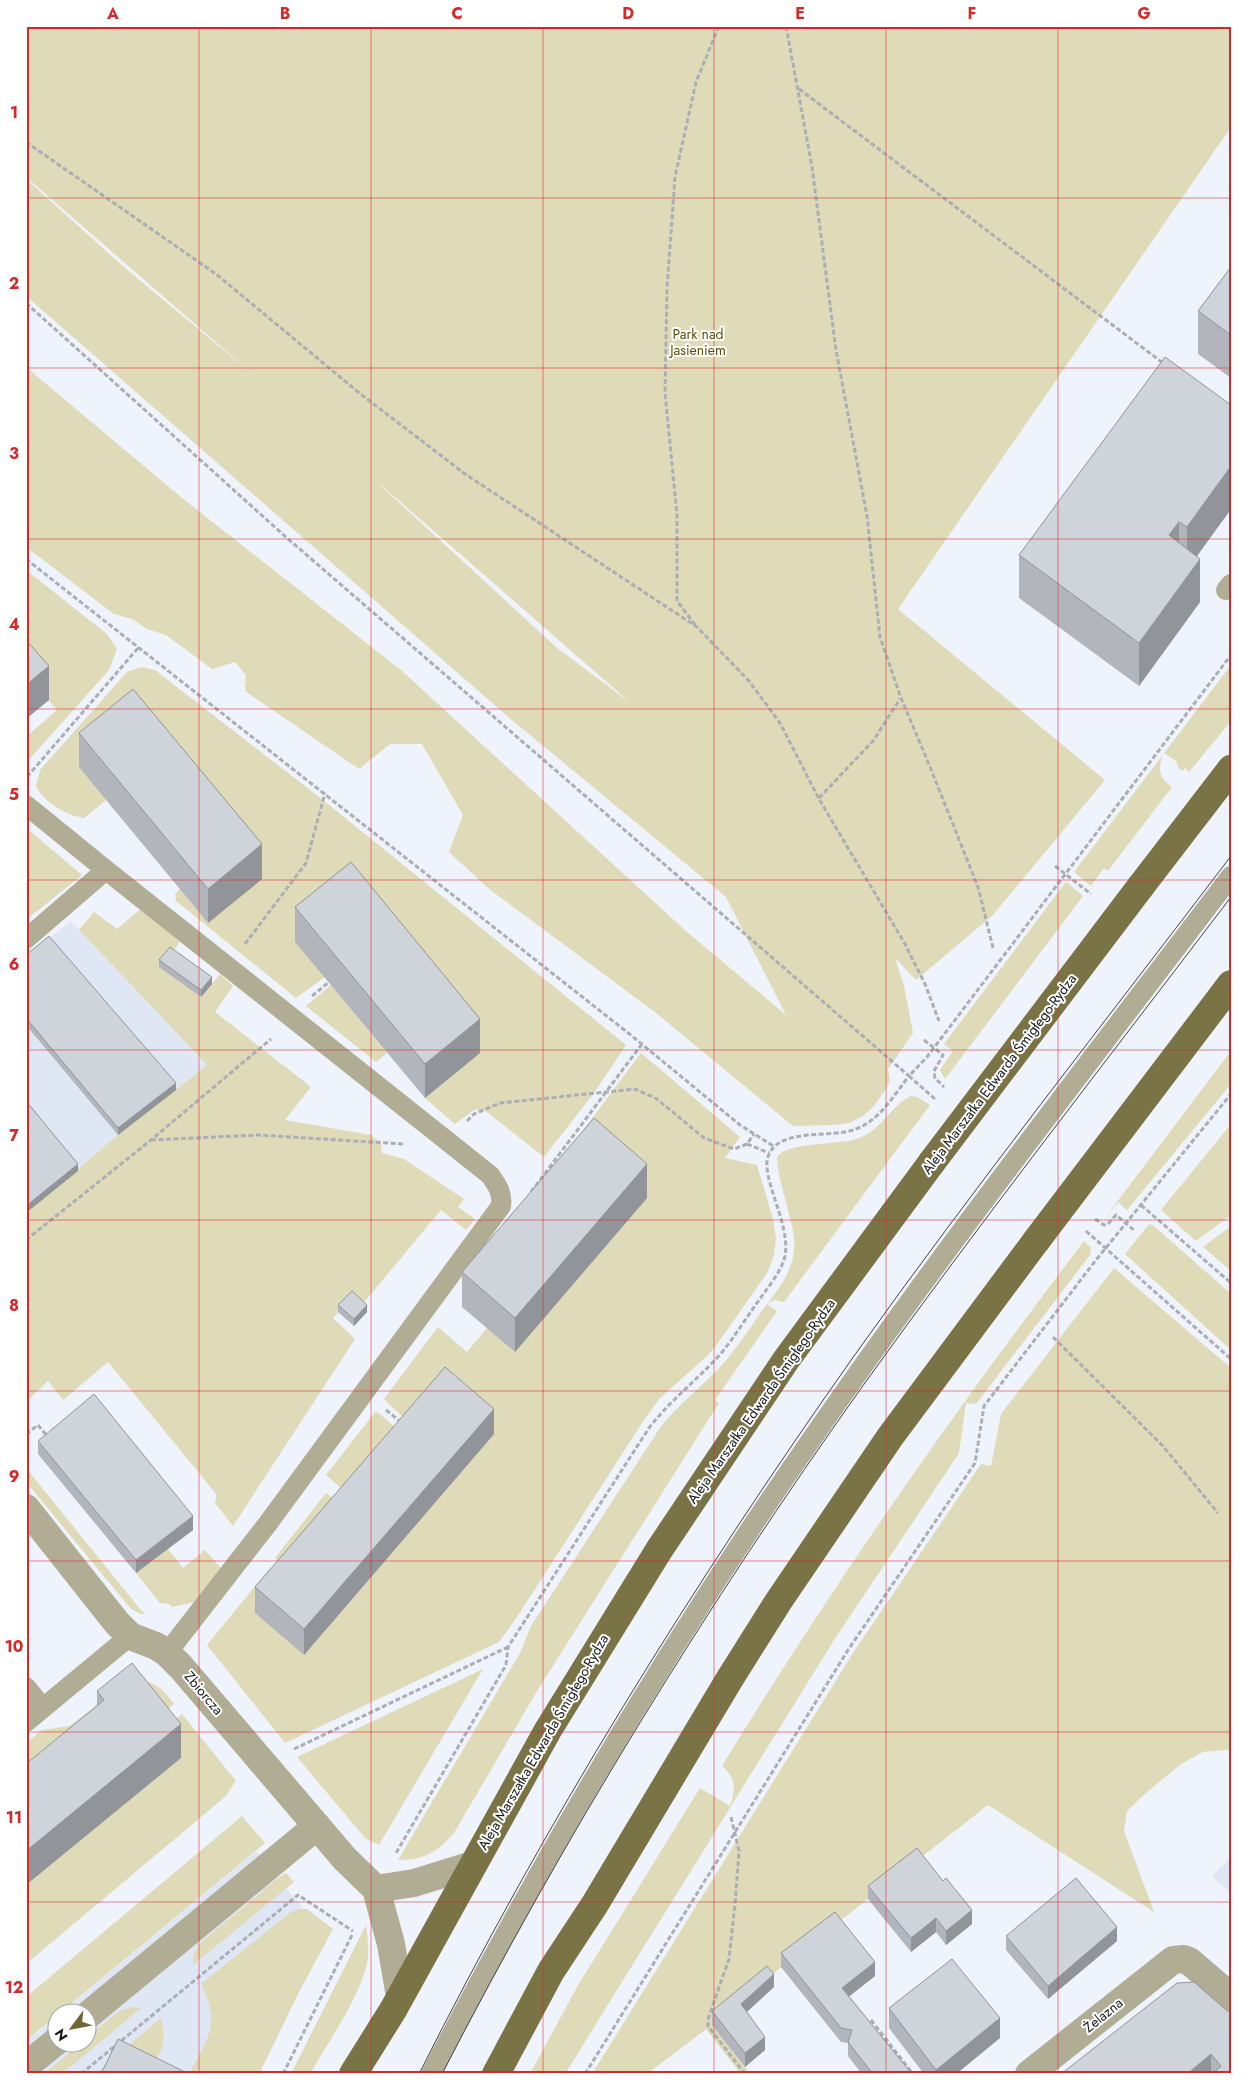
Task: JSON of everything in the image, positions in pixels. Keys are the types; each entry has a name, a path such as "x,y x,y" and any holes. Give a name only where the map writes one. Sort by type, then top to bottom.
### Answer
{"main road":[{"name":"Aleja Marszałka Edwarda Śmigłego-Rydza","path":"353,2074 400,1997 548,1730 670,1534 786,1360 932,1162 1231,769"},
{"path":"496,2074 551,1971 595,1904 728,1680 778,1602 890,1437 1231,984"}],"street":[{"name":"Zbiorcza","path":"26,1508 117,1623 130,1636 167,1652 344,1859 376,1889"},
{"path":"98,2007 317,1826"},
{"path":"400,1997 391,1944 376,1889 414,1883 472,1865"},
{"name":"Żelazna","path":"1029,2074 1160,1969 1178,1959 1190,1961 1231,1997"},
{"path":"26,2066 48,2048"}],"lane":[{"path":"26,805 490,1175 496,1183 502,1198 501,1206 268,1522 167,1652"},
{"path":"26,939 106,870"},
{"path":"431,2074 552,1850 663,1664 764,1509 903,1310 1231,876"},
{"path":"26,1722 130,1636"},
{"path":"26,1687 43,1708"}],"path":[{"path":"719,26 696,82 675,177 668,288 665,392 677,515 678,602 696,627 749,682 780,723 819,798 906,944 925,984 939,1021"},
{"path":"786,26 812,167 836,350 868,516 880,637 901,698 978,887 993,948"},
{"path":"798,88 1169,367"},
{"path":"26,142 216,274 358,392 465,474 696,627"},
{"path":"26,303 287,538 935,1099"},
{"path":"26,559 642,1044 740,1125 775,1146"},
{"path":"26,777 138,648"},
{"path":"285,1753 508,1647 650,1428 674,1398 723,1351 776,1275 784,1260 786,1243 784,1225 768,1172 769,1153 775,1146 787,1138 842,1134 857,1129 869,1122 880,1112 934,1048 1231,655"},
{"path":"819,798 873,741 901,698"},
{"path":"244,946 306,863 325,793"},
{"path":"1055,866 1091,894"},
{"path":"26,1240 151,1140 295,1019"},
{"path":"924,1040 943,1055 934,1071 935,1078 944,1087"},
{"path":"502,1198 529,1195 642,1044"},
{"path":"586,2074 848,1650 975,1463 984,1406 1140,1205 1231,1094"},
{"path":"747,1144 769,1153"},
{"path":"544,1175 550,1180"},
{"path":"1140,1205 1231,1283"},
{"path":"1095,1219 1104,1225 1108,1224 1116,1215 1136,1231"},
{"path":"1085,1231 1231,1359"},
{"path":"1053,1337 1162,1445 1218,1513"},
{"path":"384,1407 404,1425"},
{"path":"26,1434 38,1425 53,1442"},
{"path":"731,1816 739,1851 729,1959 708,2019 708,2026 745,2074"},
{"path":"81,2074 298,1895 354,1931"},
{"path":"870,2020 913,2074"}],"shaded area":[{"path":"70,921 207,1065 118,1135 26,1213 26,958"},
{"path":"256,1851 305,1911 333,1929 300,1990 259,2074 26,2074 26,2042 48,2024 48,2052 98,2052 98,2002 74,2002"},
{"path":"1231,1857 1231,1893 1212,1877"}],"green space":[{"name":"Park nad Jasieniem","path":"26,26 1231,26 1231,127 898,609 1105,780 993,915 916,980 895,958 904,986 913,1033 888,1069 890,1081 887,1087 874,1106 863,1116 849,1123 835,1125 793,1126 656,1013 489,889 449,852 463,815 422,744 390,744 359,769 245,691 246,675 235,662 212,669 166,635 147,629 132,619 114,614 26,547 26,367 182,498 402,671 687,932 786,1015 726,897 506,715 26,296 26,179 125,268 256,377 26,177","holes":["381,485 632,704 557,648"]},
{"path":"26,570 107,634 117,649 109,670 26,763 26,737 57,710 26,674"},
{"path":"1231,665 1231,721 1189,772 1185,768 1183,771 1178,768 1177,762 1164,753"},
{"path":"141,667 155,670 323,800 626,1045 594,1093 544,1157 484,1110 474,1110 455,1124 425,1098 480,1053 325,977 296,998 176,901 175,894 180,889 106,800 84,818 56,807 44,798 36,786 40,770 127,672"},
{"path":"1164,754 1160,763 1160,772 1164,780 1172,787 1108,871 1104,868 1091,886 1074,872"},
{"path":"30,831 82,875 26,920 26,835"},
{"path":"1066,882 1083,896 945,1079 940,1070 953,1051 944,1044"},
{"path":"142,908 180,942 160,967 201,997 220,974 233,986 215,1012 311,1087 285,1120 371,1135 381,1144 382,1153 404,1159 464,1199 458,1207 475,1219 466,1230 441,1210 361,1306 351,1298 333,1318 355,1339 233,1526 215,1503 217,1495 108,1362 63,1400 48,1381 29,1399 26,1395 26,1213 118,1135 207,1065 79,930 94,912 117,929"},
{"path":"331,985 387,1053 376,1062 306,1006"},
{"path":"1231,1051 1231,1084 1127,1210 1118,1202 1104,1219"},
{"path":"641,1053 740,1137 725,1158 757,1165 773,1219 776,1238 774,1256 767,1273 707,1356 659,1399 499,1642 285,1743 207,1645 269,1569 284,1579 414,1428 384,1399 438,1327 467,1352 487,1328 551,1173"},
{"path":"910,1096 917,1097 930,1105 784,1302 775,1300 767,1304 788,1273 794,1248 793,1230 778,1170 778,1156 783,1152 802,1146 854,1140 863,1136 878,1126 896,1107"},
{"path":"1231,1124 1231,1215 1196,1241 1161,1210"},
{"path":"1149,1224 1154,1226 1231,1294 1231,1350 1125,1254"},
{"path":"1231,1226 1231,1271 1203,1247"},
{"path":"1084,1241 1091,1248 1090,1255 976,1404 966,1403 959,1453 834,1640 565,2074 530,2074 577,1987 700,1788 730,1806 734,1784 727,1770 722,1766 764,1698 851,1564 942,1433"},
{"path":"1114,1268 1231,1368 1231,1751 1203,1752 1181,1764 1127,1811 1124,1831 1154,1912 988,1805 781,1967 713,2025 750,2074 741,2074 706,2029 647,2074 592,2074 853,1653 981,1464 991,1466 1001,1414"},
{"path":"767,1304 777,1311 715,1400 719,1403 537,1691 454,1833 429,1854 407,1860 398,1860 520,1653 531,1626 660,1428 674,1411 721,1366"},
{"path":"376,1411 407,1437 353,1499 326,1475"},
{"path":"26,1468 145,1614 131,1609 26,1482"},
{"path":"326,1493 346,1507 291,1571 275,1558"},
{"path":"168,1549 183,1568 205,1550 222,1569 194,1602 172,1607 169,1604 160,1603 136,1573"},
{"path":"483,1669 379,1845 365,1838 297,1757"},
{"path":"136,1680 148,1682 158,1687 174,1704 151,1722 26,1776 26,1743 42,1730 70,1726 121,1686"},
{"path":"182,1714 236,1781 226,1796 26,1964 26,1885 160,1732"},
{"path":"242,1816 265,1843 73,2002 48,2002 48,2023 26,2041 26,1997"},
{"path":"286,1873 294,1882 193,1965 193,1956 199,1944"},
{"path":"307,1909 333,1929 300,1990 259,2074 189,2074 210,2030 210,2010 201,1984 291,1912"},
{"path":"366,1925 368,1960 354,1997 310,2074 291,2074"},
{"path":"130,2007 141,2008 98,2044 98,2029 119,2011"},
{"path":"161,2018 163,2045 150,2069 115,2074 95,2074"},
{"path":"70,2052 88,2052 62,2074 44,2074"}],"building":[{"path":"1231,267 1231,335 1198,311"},
{"path":"1165,357 1231,405 1231,466 1187,527 1179,522 1169,535 1200,559 1139,643 1019,555"},
{"path":"26,640 49,666 26,685"},
{"path":"133,689 262,844 208,889 79,733"},
{"path":"351,862 480,1019 425,1064 295,907"},
{"path":"49,936 176,1083 118,1128 26,1018 26,955"},
{"path":"170,947 212,977 201,990 159,960"},
{"path":"26,1101 78,1164 26,1206"},
{"path":"594,1118 647,1164 515,1318 462,1272"},
{"path":"352,1291 367,1305 354,1319 338,1305"},
{"path":"445,1367 494,1409 304,1629 255,1587"},
{"path":"94,1394 193,1516 136,1560 38,1441"},
{"path":"132,1663 181,1724 26,1851 26,1764 104,1700 97,1691"},
{"path":"917,1848 943,1881 946,1878 972,1910 946,1931 936,1918 911,1938 868,1886"},
{"path":"1076,1878 1117,1927 1048,1986 1006,1936"},
{"path":"835,1912 875,1962 842,1988 912,2074 873,2074 848,2042 852,2030 841,2028 781,1953"},
{"path":"952,1959 1000,2018 936,2070 889,2008"},
{"path":"767,1966 774,1974 741,2004 765,2037 745,2053 712,2011"},
{"path":"1194,1982 1231,2014 1231,2074 1213,2074 1221,2066 1211,2054 1187,2074 1061,2074 1177,1983"},
{"path":"118,2039 189,2074 101,2074"}],"tram line":[{"path":"419,2074 517,1888 569,1797 679,1617 736,1529 794,1442 900,1293 993,1167 1231,856"},
{"path":"442,2074 538,1896 588,1809 693,1637 804,1469 952,1263 1231,897"}]}
